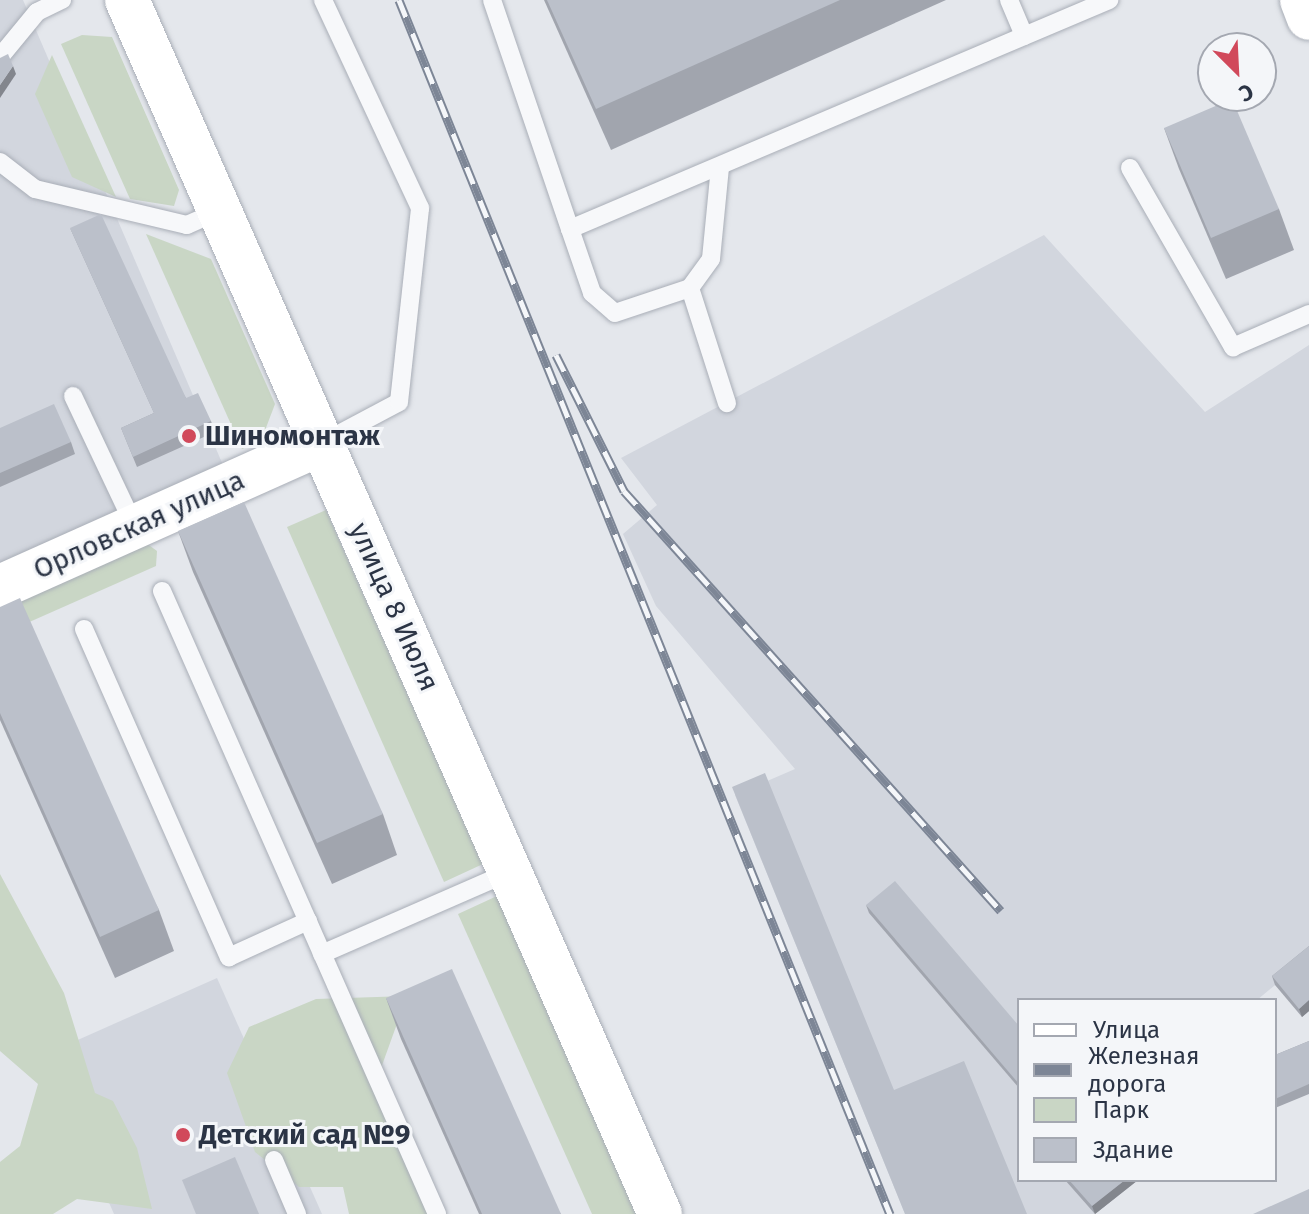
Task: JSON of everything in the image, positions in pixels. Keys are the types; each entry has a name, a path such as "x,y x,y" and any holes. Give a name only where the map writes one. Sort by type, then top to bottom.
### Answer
{"main road":[{"name":"улица 8 Июля","path":"127,0 660,1214"},
{"path":"1302,0 1309,18"},
{"name":"Орловская улица","path":"0,587 322,443"}],"lane":[{"path":"0,57 37,12 62,0"},
{"path":"322,443 399,402 420,208 323,0"},
{"path":"492,0 592,293 615,313 690,288 711,259 720,167"},
{"path":"1009,0 1024,36"},
{"path":"570,229 1109,0"},
{"path":"0,162 35,189 187,225 220,210"},
{"path":"1130,168 1233,347 1309,314"},
{"path":"690,288 727,403"},
{"path":"73,396 135,527"},
{"path":"162,591 437,1214"},
{"path":"84,629 229,957 308,921"},
{"path":"322,954 510,872"},
{"path":"274,1160 297,1214"}],"shaded area":[{"path":"0,0 23,0 226,472 0,573"},
{"path":"1044,235 1205,412 1309,345 1309,957 1259,998 1017,998 1017,1182 1135,1182 1095,1214 905,1214 735,795 795,769 656,606 623,534 657,505 621,458"},
{"name":"Детский сад №9","path":"217,978 322,1214 114,1214 44,1055"}],"green space":[{"path":"82,35 112,37 179,190 174,206 130,199 61,44"},
{"path":"52,55 116,197 72,177 35,94"},
{"path":"146,234 211,259 275,404 261,441 242,449"},
{"path":"326,510 483,864 444,882 287,527"},
{"path":"146,543 157,551 156,566 0,635 0,608"},
{"path":"0,874 64,993 95,1093 113,1101 137,1148 152,1209 77,1199 53,1214 0,1214 0,1162 20,1146 38,1084 0,1051"},
{"path":"497,896 638,1214 592,1214 458,914"},
{"path":"407,996 376,1082 445,1214 349,1214 343,1187 299,1187 255,1152 227,1073 249,1027 316,999"}],"building":[{"path":"547,0 840,0 596,109"},
{"path":"8,54 13,66 0,85 0,58"},
{"path":"1202,112 1238,112 1279,209 1211,238 1164,128"},
{"path":"101,214 186,398 198,393 211,421 133,457 121,428 154,413 70,228"},
{"path":"54,404 71,442 0,473 0,428"},
{"path":"244,502 383,814 317,843 178,531"},
{"path":"20,598 159,910 100,937 0,713 0,607"},
{"path":"765,773 894,1090 964,1061 1027,1214 905,1214 732,787"},
{"path":"895,881 1017,1024 1017,1082 866,905"},
{"path":"1309,946 1309,1000 1299,1009 1272,976"},
{"path":"452,969 561,1214 482,1214 386,998"},
{"path":"1309,1041 1309,1084 1277,1098 1277,1054"},
{"path":"235,1157 259,1214 196,1214 182,1180"},
{"path":"1071,1182 1122,1182 1092,1206"},
{"path":"1309,1189 1309,1214 1253,1214"}],"railway":[{"path":"399,0 890,1214"},
{"path":"556,355 624,491 1001,911"}],"place":[{"name":"Шиномонтаж","path":"189,436"},
{"name":"Детский сад №9","path":"183,1135"}]}
